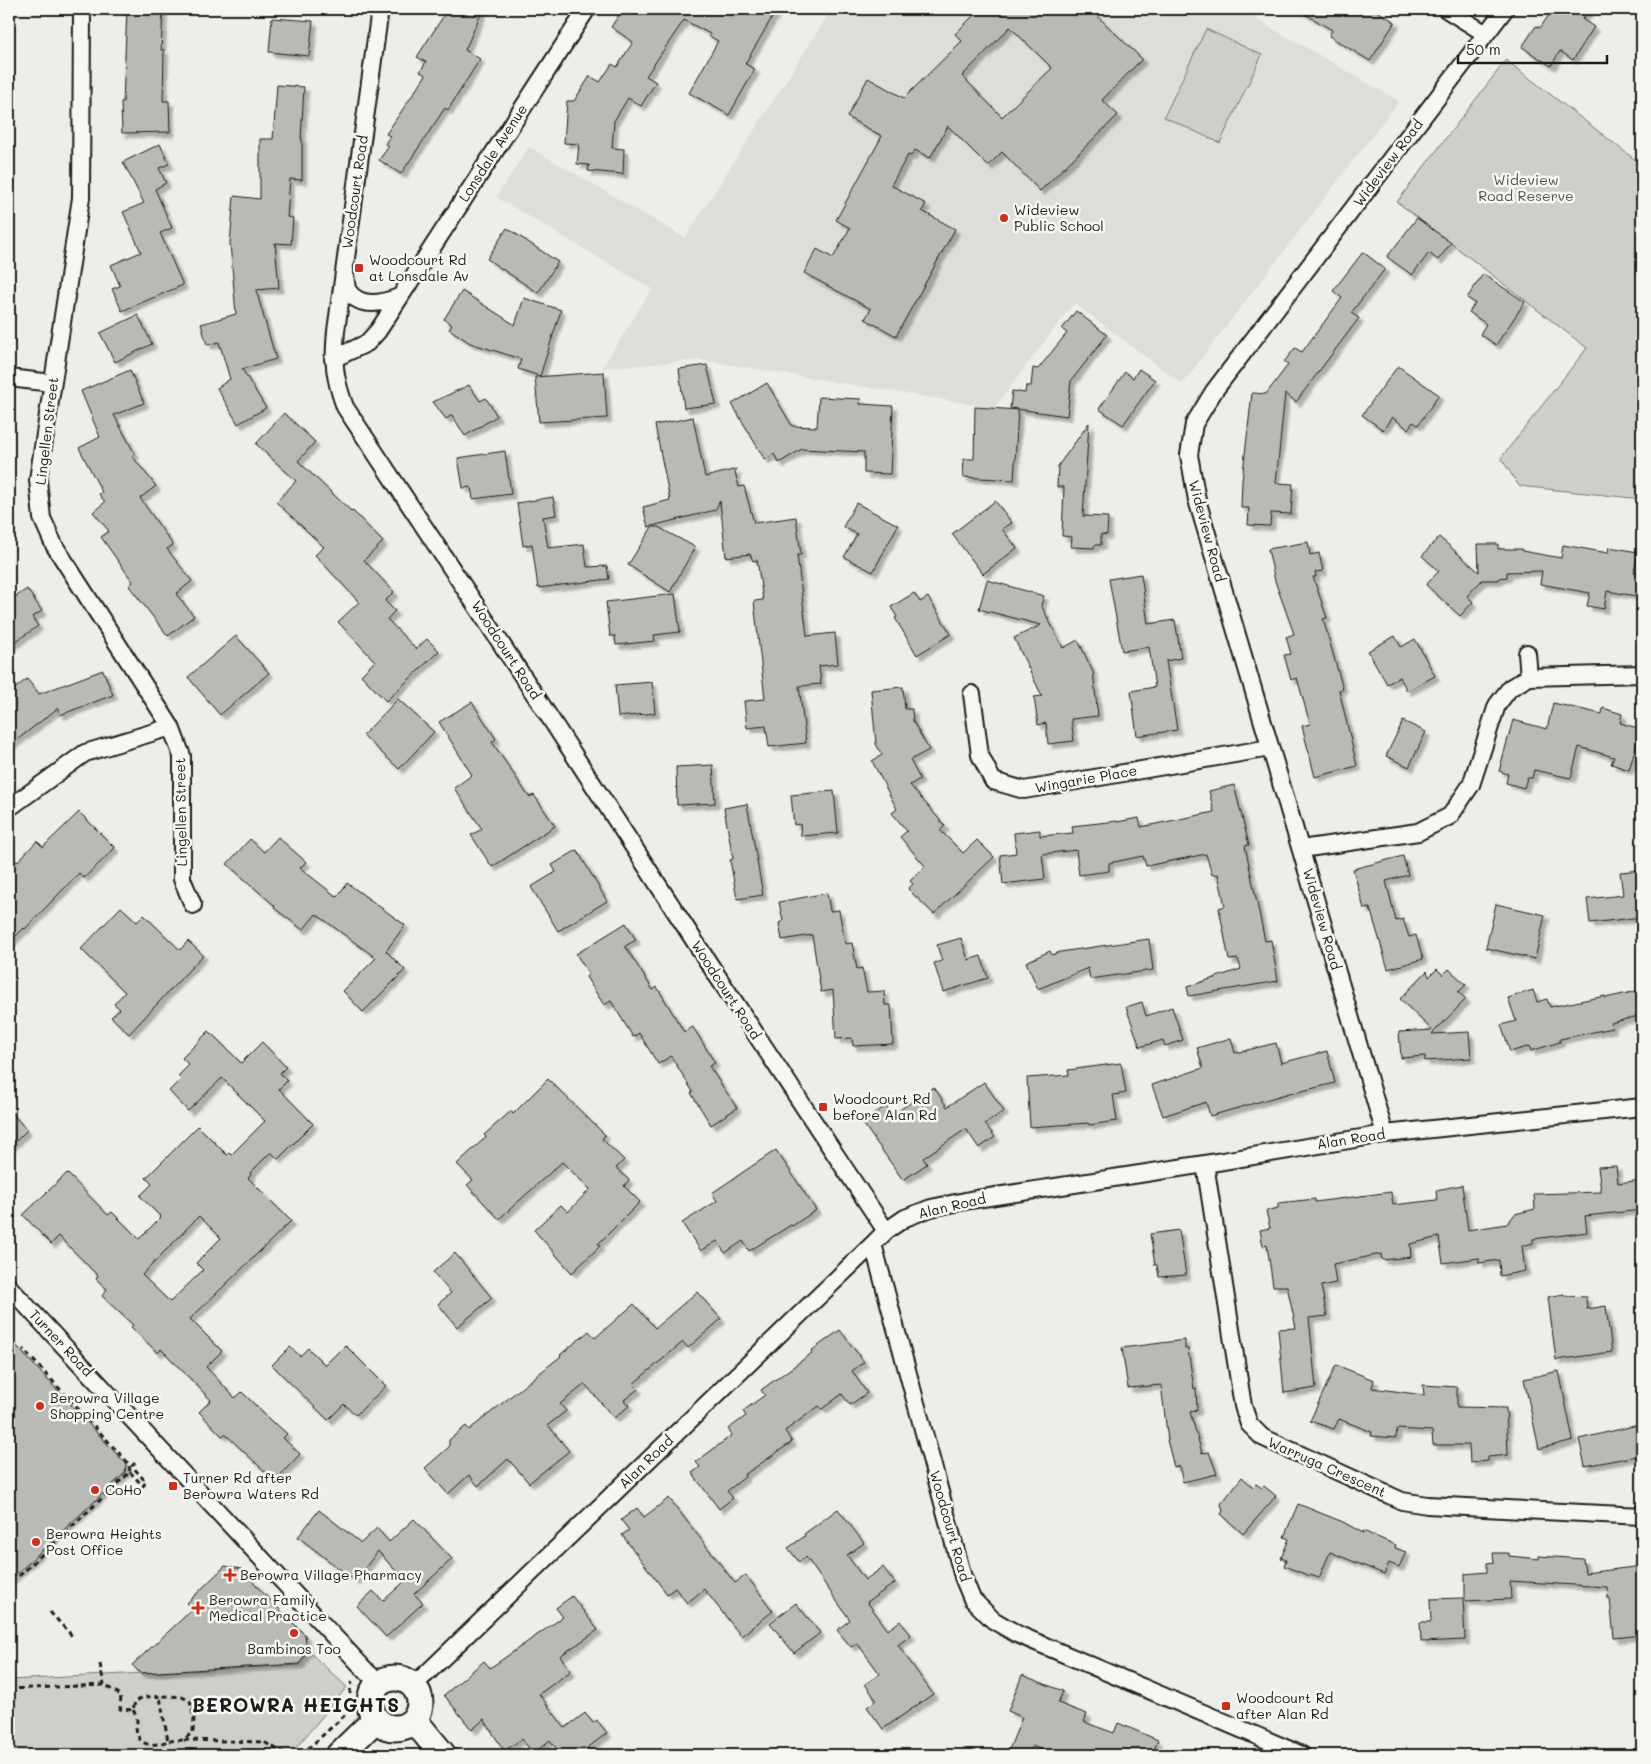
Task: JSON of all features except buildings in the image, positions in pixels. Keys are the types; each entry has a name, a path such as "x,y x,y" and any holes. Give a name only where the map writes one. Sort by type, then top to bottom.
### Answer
{"main road":[{"path":"393,1678 407,1681 413,1685 420,1699 418,1715 413,1721 406,1726 398,1728 382,1725 376,1719 372,1712 371,1697 380,1683 393,1678"},
{"path":"339,1755 376,1719"},
{"path":"413,1721 443,1755"}],"street":[{"name":"Lingellen Street","path":"82,9 81,198 38,480 42,518 54,545 171,728 182,756 182,879 192,905"},
{"name":"Woodcourt Road","path":"380,9 333,359 337,384 345,407 539,701 717,977 886,1231"},
{"name":"Lonsdale Avenue","path":"333,359 367,342 378,331 587,9"},
{"path":"1446,9 1486,34"},
{"name":"Wideview Road","path":"1385,1134 1197,500 1189,455 1194,424 1214,391 1505,9"},
{"path":"344,271 348,291 360,301 378,304 399,298"},
{"path":"9,378 52,383"},
{"path":"1527,653 1530,677"},
{"path":"1301,849 1418,832 1450,816 1471,785 1497,705 1510,688 1530,677 1642,674"},
{"name":"Wingarie Place","path":"972,694 980,755 993,781 1024,790 1270,748"},
{"path":"9,808 85,753 171,728"},
{"name":"Alan Road","path":"413,1685 433,1668 886,1231 905,1218 931,1208 960,1202 1385,1134 1642,1107"},
{"name":"Warruga Crescent","path":"1205,1164 1243,1406 1249,1424 1262,1437 1402,1501 1427,1505 1642,1516"},
{"name":"Woodcourt Road","path":"873,1244 963,1577 972,1599 993,1620 1017,1634 1302,1755"},
{"name":"Turner Road","path":"9,1287 380,1683"}],"path":[{"path":"22,1349 129,1464 130,1472 143,1486 146,1482 132,1466 135,1463"},
{"path":"49,1377 53,1374"},
{"path":"19,1576 130,1472"},
{"path":"50,1612 73,1637"},
{"path":"100,1664 104,1685"},
{"path":"301,1755 344,1716 348,1710 352,1682"},
{"path":"9,1689 104,1685 121,1695 120,1710 133,1710"},
{"path":"160,1697 168,1741"},
{"path":"183,1740 193,1732 194,1728 190,1701 182,1697 160,1697 143,1698 134,1702 133,1710 138,1718 136,1733 147,1744 160,1745 168,1741 183,1740 264,1742 287,1755"}],"shaded area":[{"name":"Wideview Public School","path":"832,9 1239,9 1399,101 1182,384 1074,303 994,408 701,360 602,368 652,289 496,197 529,147 685,238"}],"green space":[{"path":"1206,29 1262,55 1220,143 1164,117"},
{"name":"Wideview Road Reserve","path":"1506,60 1642,165 1642,499 1519,486 1501,458 1587,348 1397,202"},
{"path":"307,1650 347,1687 290,1755 9,1755 9,1680 300,1665"}],"place":[{"name":"Wideview Public School","path":"1004,218"},
{"name":"Woodcourt Rd at Lonsdale Av","path":"359,268"},
{"name":"Woodcourt Rd before Alan Rd","path":"823,1107"},
{"name":"Berowra Village Shopping Centre","path":"40,1406"},
{"name":"Turner Rd after Berowra Waters Rd","path":"173,1486"},
{"name":"CoHo","path":"95,1490"},
{"name":"Berowra Heights Post Office","path":"36,1542"},
{"name":"Berowra Village Pharmacy","path":"230,1575"},
{"name":"Berowra Family Medical Practice","path":"198,1608"},
{"name":"Bambinos Too","path":"294,1633"},
{"name":"Woodcourt Rd after Alan Rd","path":"1226,1706"}],"district":[{"name":"BEROWRA HEIGHTS","path":"296,1705"}]}
